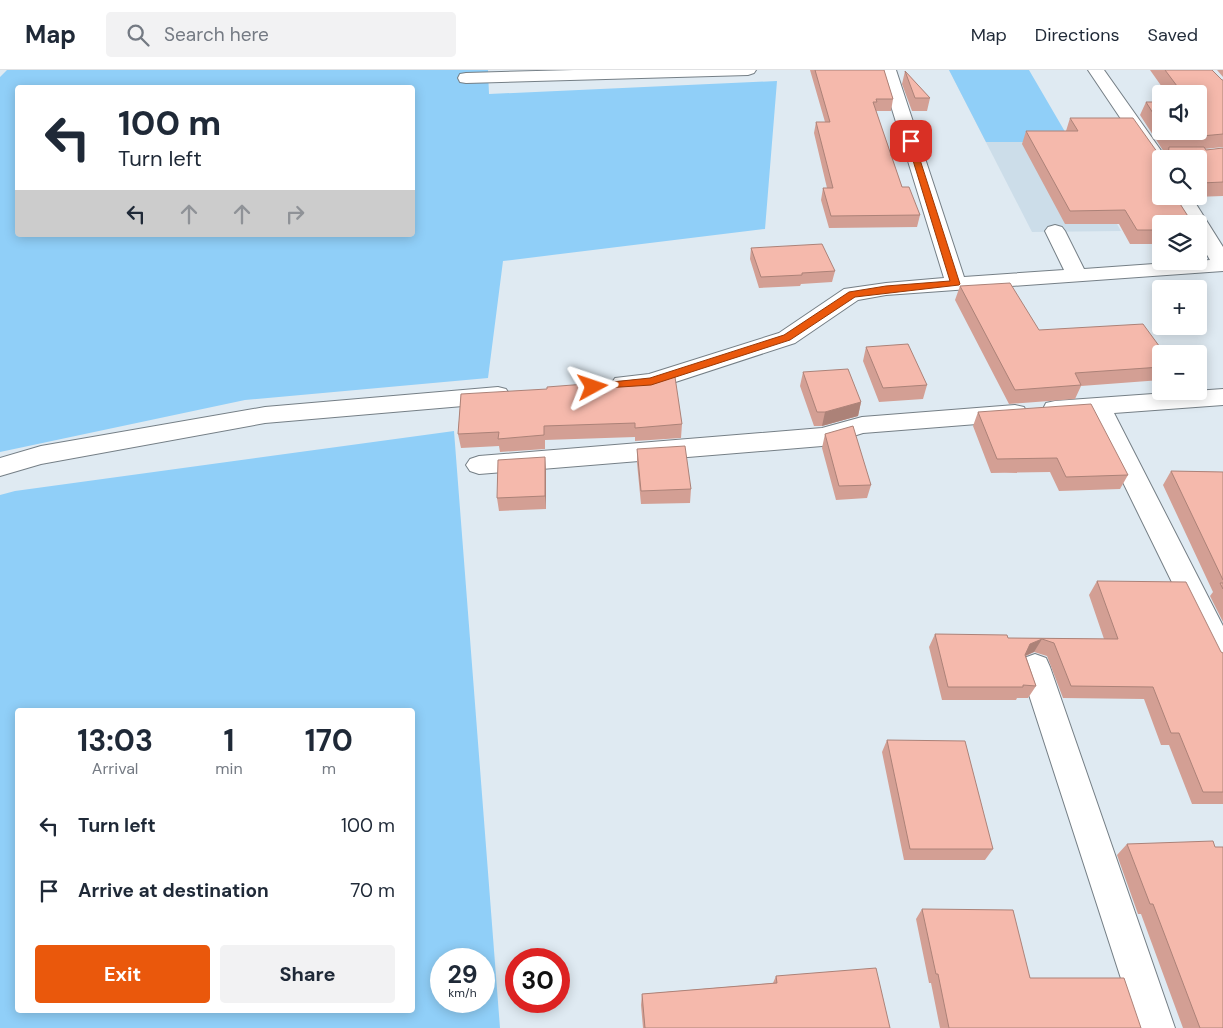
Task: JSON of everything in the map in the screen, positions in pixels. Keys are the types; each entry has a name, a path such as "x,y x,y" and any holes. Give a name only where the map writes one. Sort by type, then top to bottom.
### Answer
{"street":[{"path":"466,78 748,70"},
{"path":"888,70 956,284"},
{"path":"1096,70 1156,150"},
{"path":"1055,231 1077,275"},
{"path":"601,386 651,382 787,338 852,294 886,289 1223,265 1207,239"},
{"path":"0,467 41,455 265,415 522,393"},
{"path":"479,465 822,437 862,425 1223,397"},
{"path":"1098,406 1223,655"},
{"path":"1034,667 1156,1028"}],"shaded area":[{"path":"7,70 488,70 489,94 777,81 765,229 503,261 488,378 245,400 0,452 0,77"},
{"path":"949,70 1071,142 1121,231 1032,232"},
{"path":"949,70 1029,70 1071,142 986,142"},
{"path":"454,431 494,948 430,948 430,1013 495,1013 495,963 500,1028 0,1028 0,495 15,491"}],"building":[{"path":"815,70 884,70 893,99 876,99 877,102 873,102 902,187 909,187 920,215 831,216 823,188 833,188 816,122 830,122"},
{"path":"1165,70 1212,70 1223,80 1223,134 1207,136 1207,85 1176,85"},
{"path":"905,71 930,98 915,98"},
{"path":"1146,102 1152,102 1152,112"},
{"path":"1070,118 1133,118 1156,150 1152,150 1152,205 1181,205 1187,215 1152,215 1152,230 1137,230 1125,210 1070,211 1026,131 1078,131"},
{"path":"1169,147 1204,147 1206,150 1169,150"},
{"path":"1223,148 1223,182 1207,183 1206,150"},
{"path":"822,244 835,271 761,277 751,248"},
{"path":"1010,283 1039,330 1143,324 1158,345 1152,345 1152,368 1075,373 1081,385 1015,390 960,286"},
{"path":"908,344 927,385 883,388 866,347"},
{"path":"848,369 861,402 825,412 817,412 803,372"},
{"path":"675,377 682,424 635,428 635,423 544,426 544,435 498,439 499,432 458,434 461,394 547,389 547,387"},
{"path":"1091,404 1128,475 1066,477 1057,458 997,459 978,412"},
{"path":"853,426 871,485 839,486 825,434"},
{"path":"685,446 691,489 641,491 637,449"},
{"path":"545,457 545,496 497,498 498,460"},
{"path":"1171,471 1223,472 1223,580"},
{"path":"1097,581 1186,582 1223,653 1223,792 1203,792 1179,733 1171,733 1153,687 1071,686 1054,643 1042,639 1030,644 1025,655 1036,686 948,687 935,634 1007,635 1008,638 1118,639"},
{"path":"887,740 965,741 993,849 910,849"},
{"path":"1213,841 1215,847 1223,847 1223,1028 1200,1028 1153,904 1150,904 1127,844"},
{"path":"922,909 1013,910 1030,978 1124,978 1141,1028 949,1028"},
{"path":"876,968 890,1028 645,1028 642,994 777,983 776,976"}],"route":[{"path":"593,387 651,382 787,338 852,294 886,289 956,284 911,141"}]}
